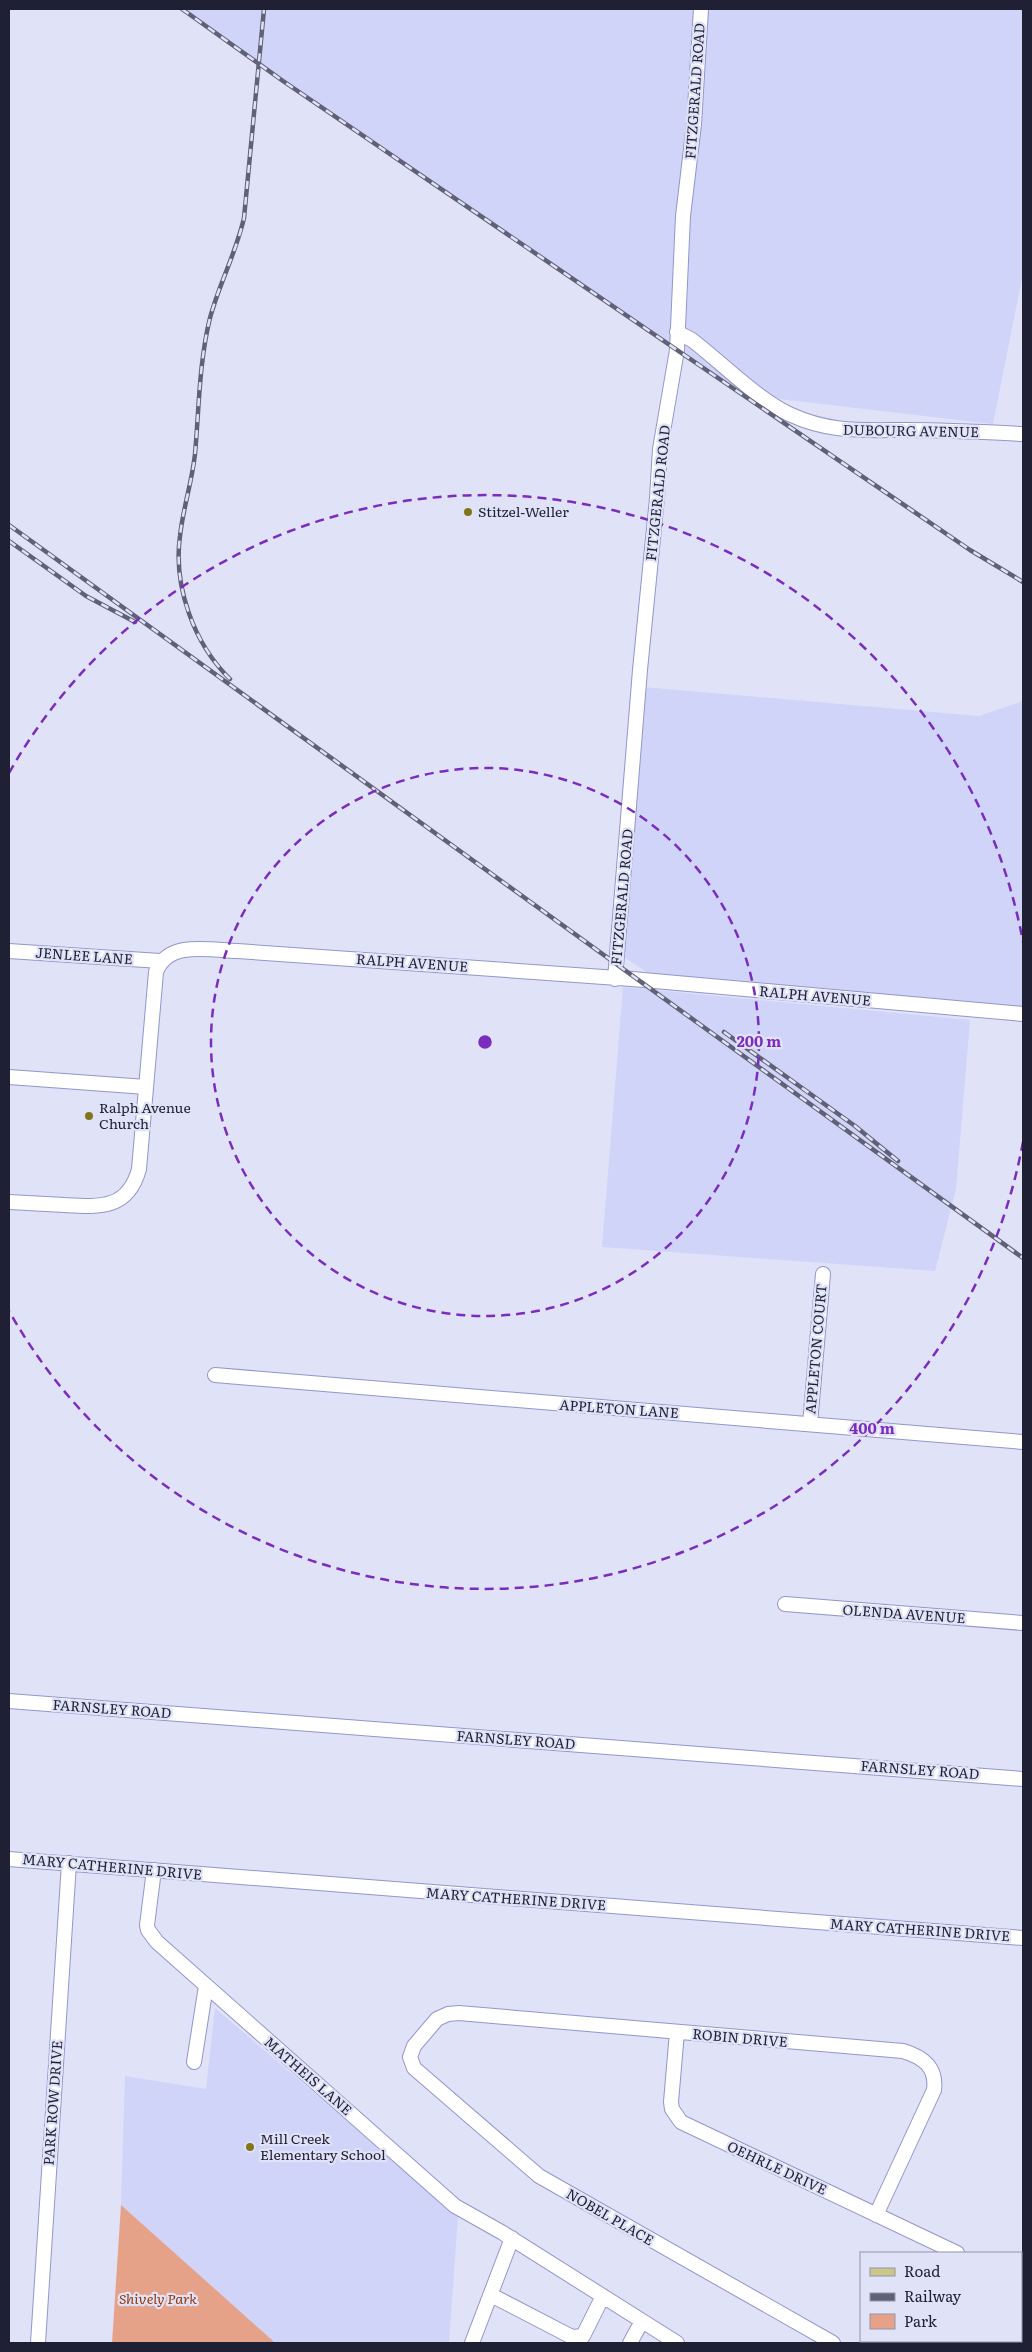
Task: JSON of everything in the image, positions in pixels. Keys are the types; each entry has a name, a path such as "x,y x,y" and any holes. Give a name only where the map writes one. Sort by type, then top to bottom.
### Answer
{"street":[{"name":"FITZGERALD ROAD","path":"615,978 660,449 674,371 678,332 683,216 694,124 701,9"},
{"name":"DUBOURG AVENUE","path":"678,332 692,340 771,404 826,428 849,431 904,430 1023,434"},
{"name":"RALPH AVENUE","path":"160,961 180,950 193,949 615,978 1023,1014"},
{"name":"JENLEE LANE","path":"9,950 160,961"},
{"path":"9,1202 98,1207 112,1204 122,1197 134,1183 139,1169 155,980 160,961"},
{"path":"9,1077 146,1087"},
{"name":"APPLETON COURT","path":"810,1424 822,1274"},
{"name":"APPLETON LANE","path":"215,1375 1023,1442"},
{"name":"OLENDA AVENUE","path":"785,1604 1023,1623"},
{"name":"FARNSLEY ROAD","path":"9,1701 1023,1779"},
{"name":"MARY CATHERINE DRIVE","path":"9,1859 1023,1938"},
{"name":"PARK ROW DRIVE","path":"38,2343 69,1863"},
{"name":"MATHEIS LANE","path":"154,1870 147,1917 148,1930 157,1942 384,2141 446,2198 462,2210 512,2238 677,2343"},
{"path":"194,2062 206,1986"},
{"name":"ROBIN DRIVE","path":"410,2061 410,2054 414,2046 437,2019 448,2014 676,2032 903,2052 917,2055 926,2062 935,2076 934,2090 876,2214"},
{"name":"OEHRLE DRIVE","path":"676,2032 670,2102 672,2109 682,2122 956,2252"},
{"name":"NOBEL PLACE","path":"410,2061 421,2075 539,2176 833,2343"},
{"path":"472,2343 512,2238"},
{"path":"491,2295 572,2337 578,2338 583,2336 604,2296"},
{"path":"630,2343 642,2321"}],"shaded area":[{"path":"182,9 1023,9 1023,273 993,424 744,395 283,81"},
{"path":"643,687 979,716 1023,701 1023,1007 649,974 623,956"},
{"path":"623,987 970,1020 956,1189 935,1271 602,1247"},
{"name":"Mill Creek Elementary School","path":"215,2008 458,2216 449,2343 275,2343 121,2205 125,2076 206,2089"}],"green space":[{"name":"Shively Park","path":"121,2205 272,2340 275,2343 112,2343"}],"railway":[{"path":"182,9 283,81 970,550 1023,582"},
{"path":"230,679 206,649 189,613 183,594 179,555 181,526 195,454 201,369 206,335 214,305 237,244 244,218 264,9"},
{"path":"9,525 1023,1258"},
{"path":"9,541 86,596 135,622"},
{"path":"724,1032 855,1126 898,1161"}],"place":[{"name":"Stitzel-Weller","path":"468,512"},
{"name":"Ralph Avenue Church","path":"89,1116"},
{"name":"Mill Creek Elementary School","path":"250,2147"}]}
